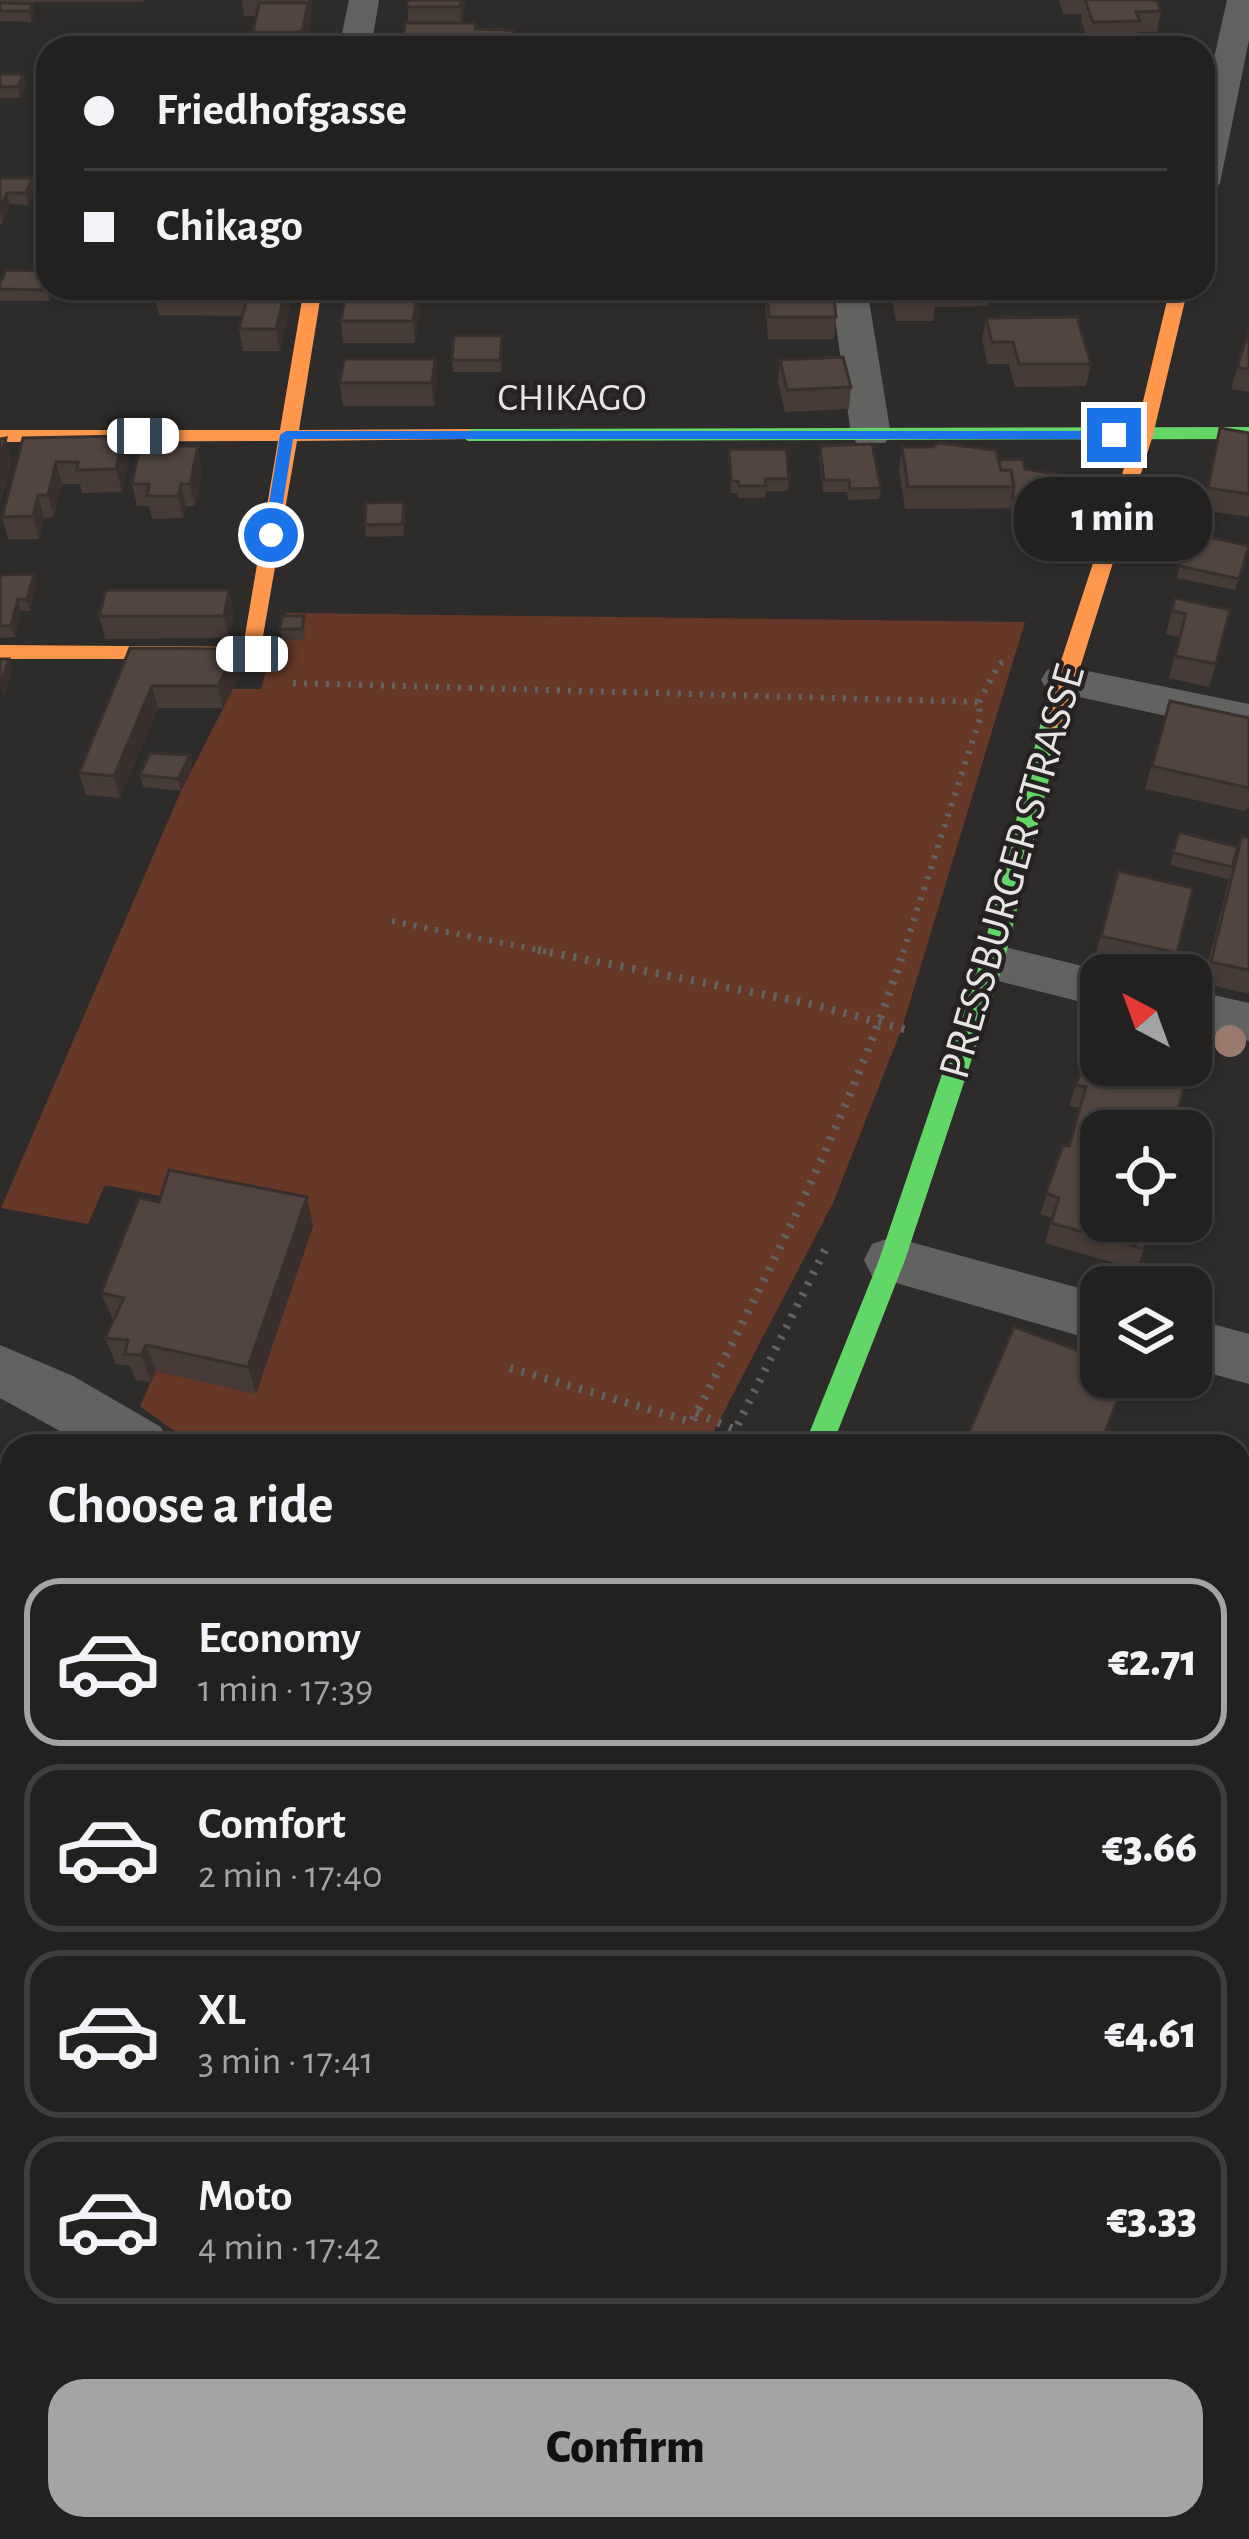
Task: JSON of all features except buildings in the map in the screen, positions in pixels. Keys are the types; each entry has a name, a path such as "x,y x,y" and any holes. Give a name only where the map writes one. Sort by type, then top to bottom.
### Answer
{"street":[{"path":"357,36 364,0"},
{"path":"1215,155 1234,111 1242,0"},
{"path":"0,652 252,654 311,300"},
{"path":"851,300 871,435"},
{"name":"PRESSBURGER STRASSE","path":"823,1434 892,1260 992,962 1063,680 1144,435 1176,300"},
{"name":"CHIKAGO","path":"0,436 1249,434"},
{"path":"1063,680 1249,719"},
{"path":"992,962 1080,983"},
{"path":"1212,1014 1249,1022"},
{"path":"892,1260 1080,1312"},
{"path":"1212,1348 1249,1359"},
{"path":"0,1370 120,1434"}],"path":[{"path":"252,654 257,660 249,682 980,702"},
{"path":"510,1367 692,1422 811,1190 880,1023 980,718 980,702 998,664 1023,657"},
{"path":"392,921 807,1003 912,1031 905,1048"},
{"path":"734,1434 830,1240"},
{"path":"696,1413 736,1430"}],"shaded area":[{"path":"286,613 1025,622 902,1028 833,1203 712,1434 178,1434 140,1406 156,1371 256,1393 313,1226 105,1185 88,1224 1,1208 181,791 233,689 261,689 268,664 279,664"}],"traffic: fast":[{"path":"468,435 1249,433"},
{"path":"823,1434 892,1260 992,962 1052,722"}],"traffic: slow":[{"path":"0,652 252,654 311,300"},
{"path":"1052,722 1144,435 1176,300"},
{"path":"0,436 468,435"}],"route":[{"path":"271,535 286,435 1114,435"}]}
